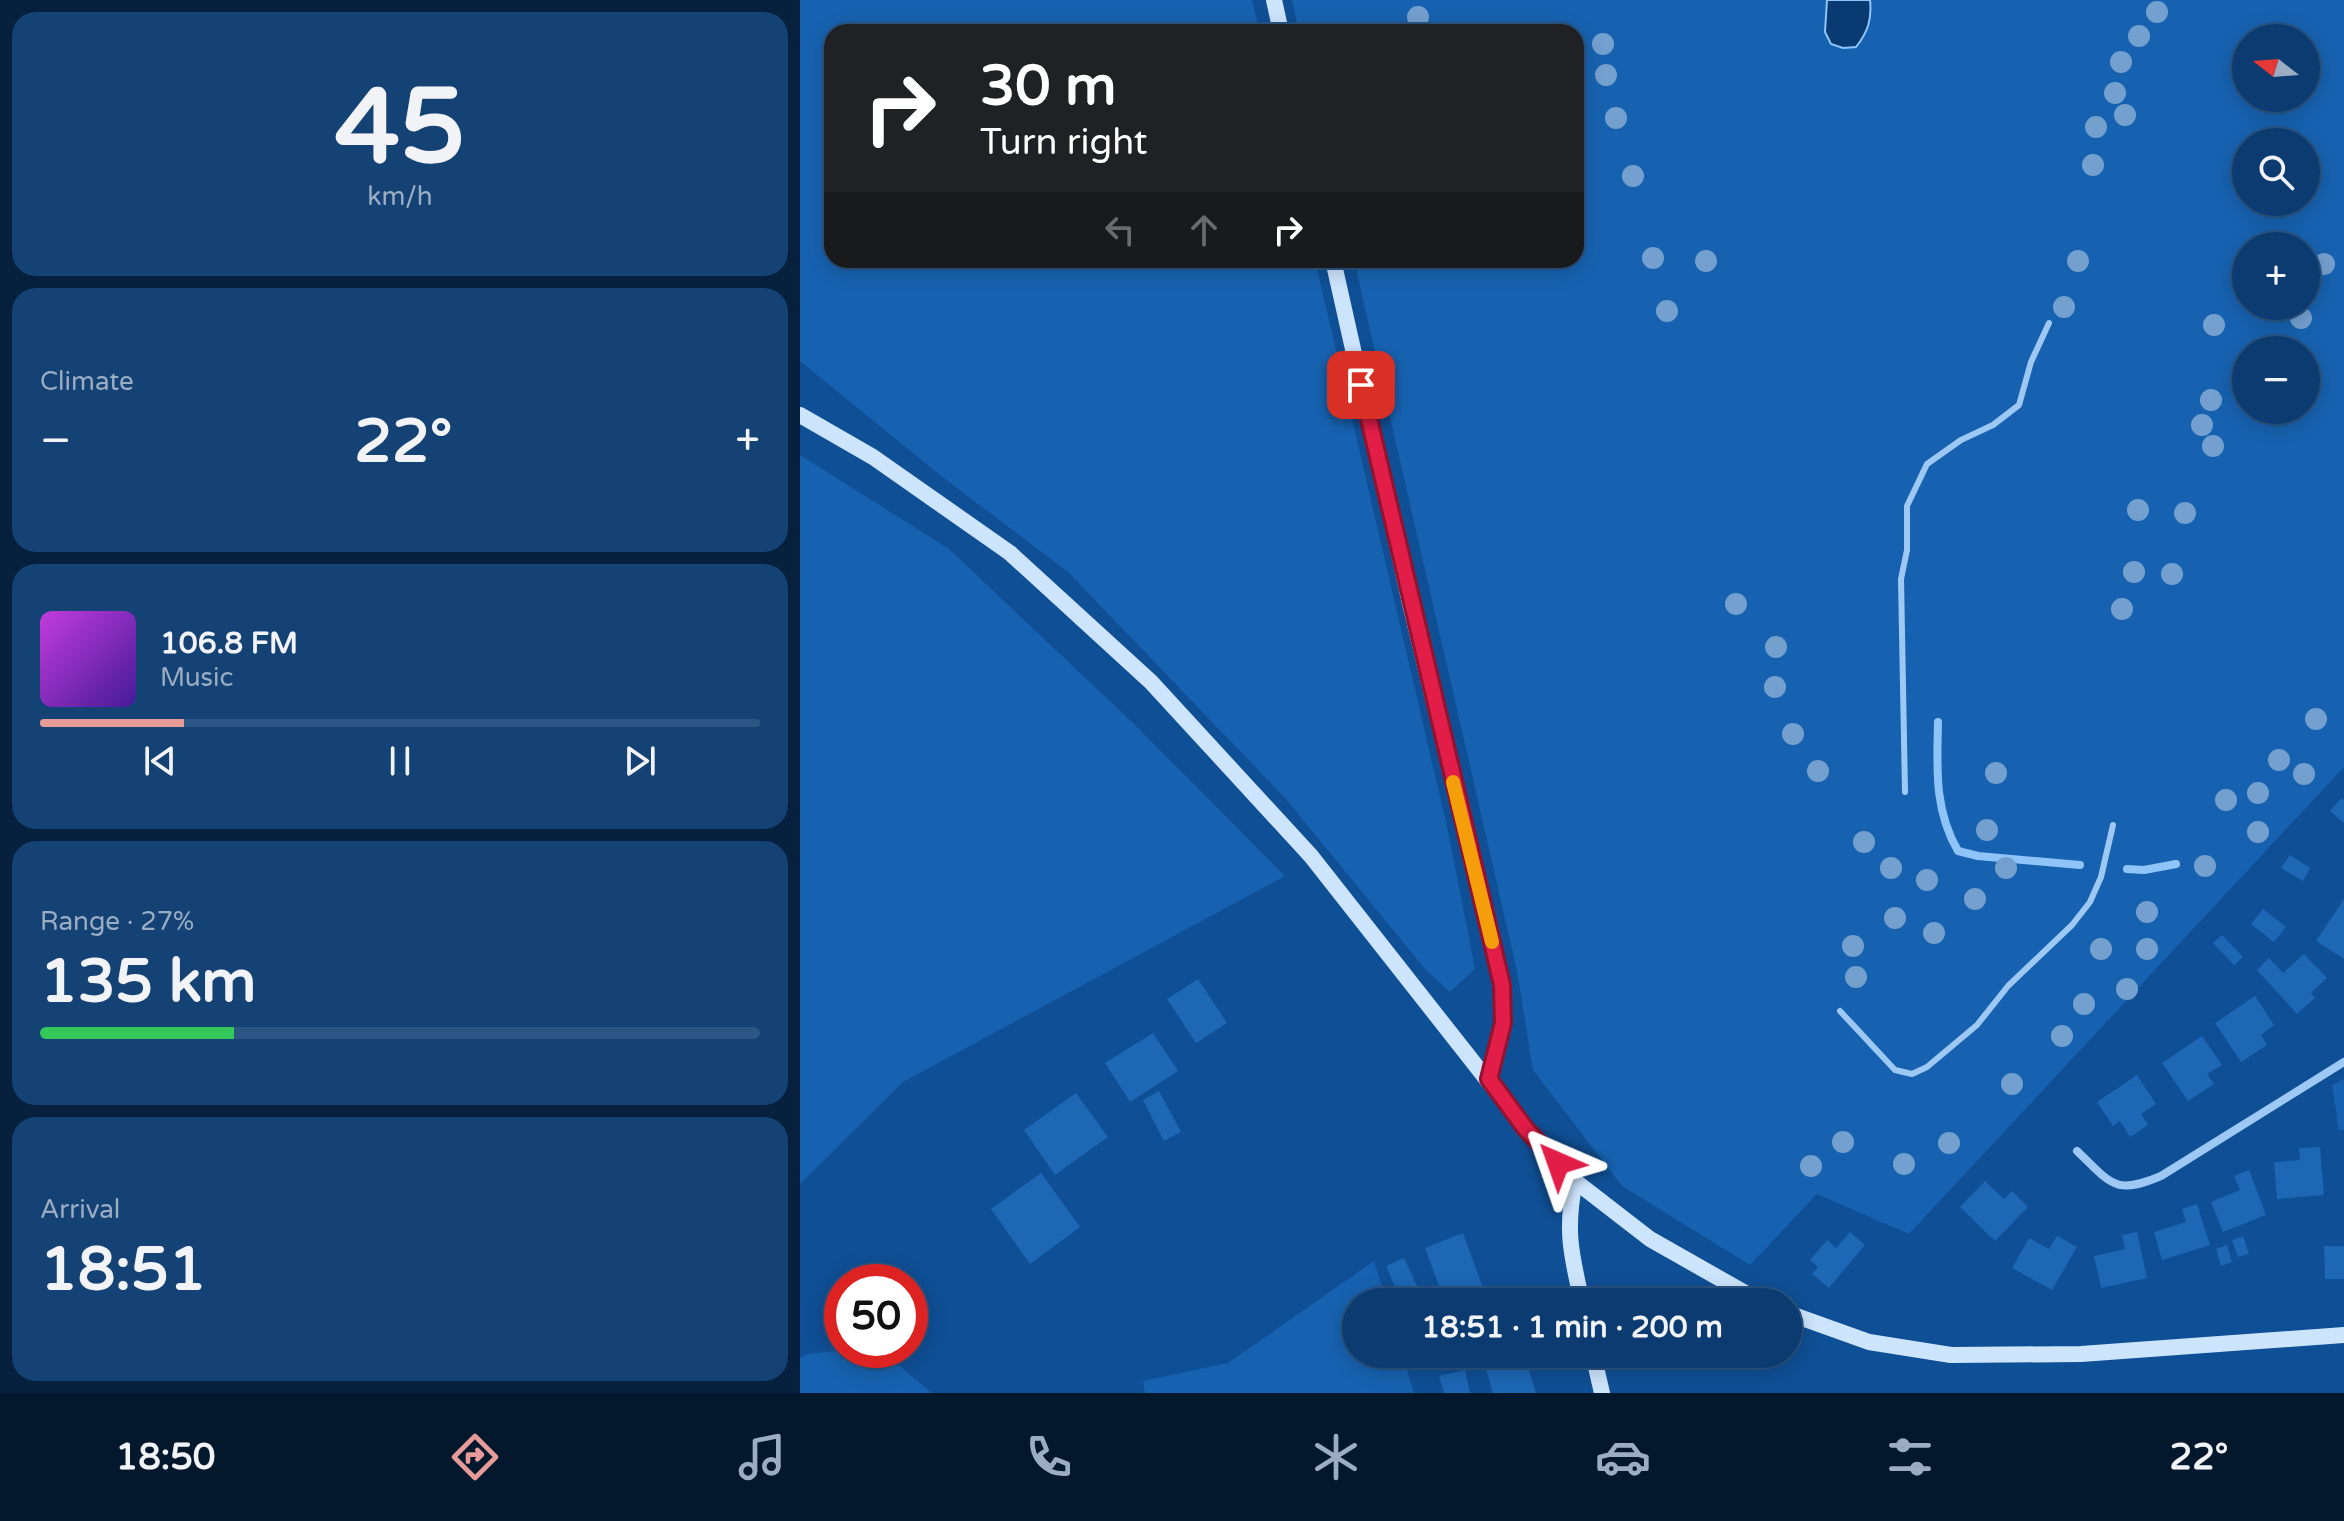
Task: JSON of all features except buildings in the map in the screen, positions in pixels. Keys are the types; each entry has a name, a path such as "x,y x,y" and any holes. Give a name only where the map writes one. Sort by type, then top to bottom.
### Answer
{"main road":[{"path":"1274,0 1279,24"},
{"path":"1335,268 1410,603 1502,985 1503,1023 1489,1079"},
{"path":"800,415 873,457 1010,553 1151,682 1311,856 1525,1128 1575,1181 1650,1239 1736,1288"},
{"path":"1575,1181 1568,1212 1570,1250 1579,1288"},
{"path":"1802,1318 1869,1342 1951,1355 1995,1357 2081,1354 2344,1335"},
{"path":"1596,1368 1602,1393"}],"street":[{"path":"2077,1151 2116,1185 2137,1186 2161,1176 2344,1062"}],"lane":[{"path":"1905,792 1901,579 1907,550 1907,506 1927,464 1961,440 1993,425 2019,405 2031,362 2049,323"},
{"path":"1840,1011 1895,1070 1912,1074 1927,1067 1977,1025 2008,986 2081,914 2101,877 2113,825"}],"shaded area":[{"path":"800,0 1252,0 1258,24 824,24 824,268 1317,268 1448,831 1475,969 1450,992 1426,970 1285,798 1068,572 940,475 800,361"},
{"path":"1292,0 2344,0 2344,767 1909,1234 1817,1194 1750,1265 1622,1186 1533,1070 1517,971 1356,268 1584,268 1584,24 1297,24"},
{"path":"1827,0 1870,0 1868,25 1856,47 1843,48 1831,44 1825,32"},
{"path":"800,455 949,549 1134,724 1285,876 903,1082 800,1184"},
{"path":"2344,1079 2344,1130 2339,1130 2332,1085"},
{"path":"1374,1261 1383,1288 1342,1288 1342,1368 1406,1368 1414,1393 1145,1393 1143,1381 1228,1363"},
{"path":"824,1352 824,1368 902,1368 932,1393 800,1393 800,1358"}],"waterway":[{"path":"1938,722 1941,804 1950,836 1958,851 1978,856 2080,865"},
{"path":"2127,869 2144,870 2176,864"}],"slow traffic":[{"path":"1453,782 1492,942"}],"route":[{"path":"1361,385 1502,985 1503,1023 1489,1079 1525,1128 1558,1163"}]}
